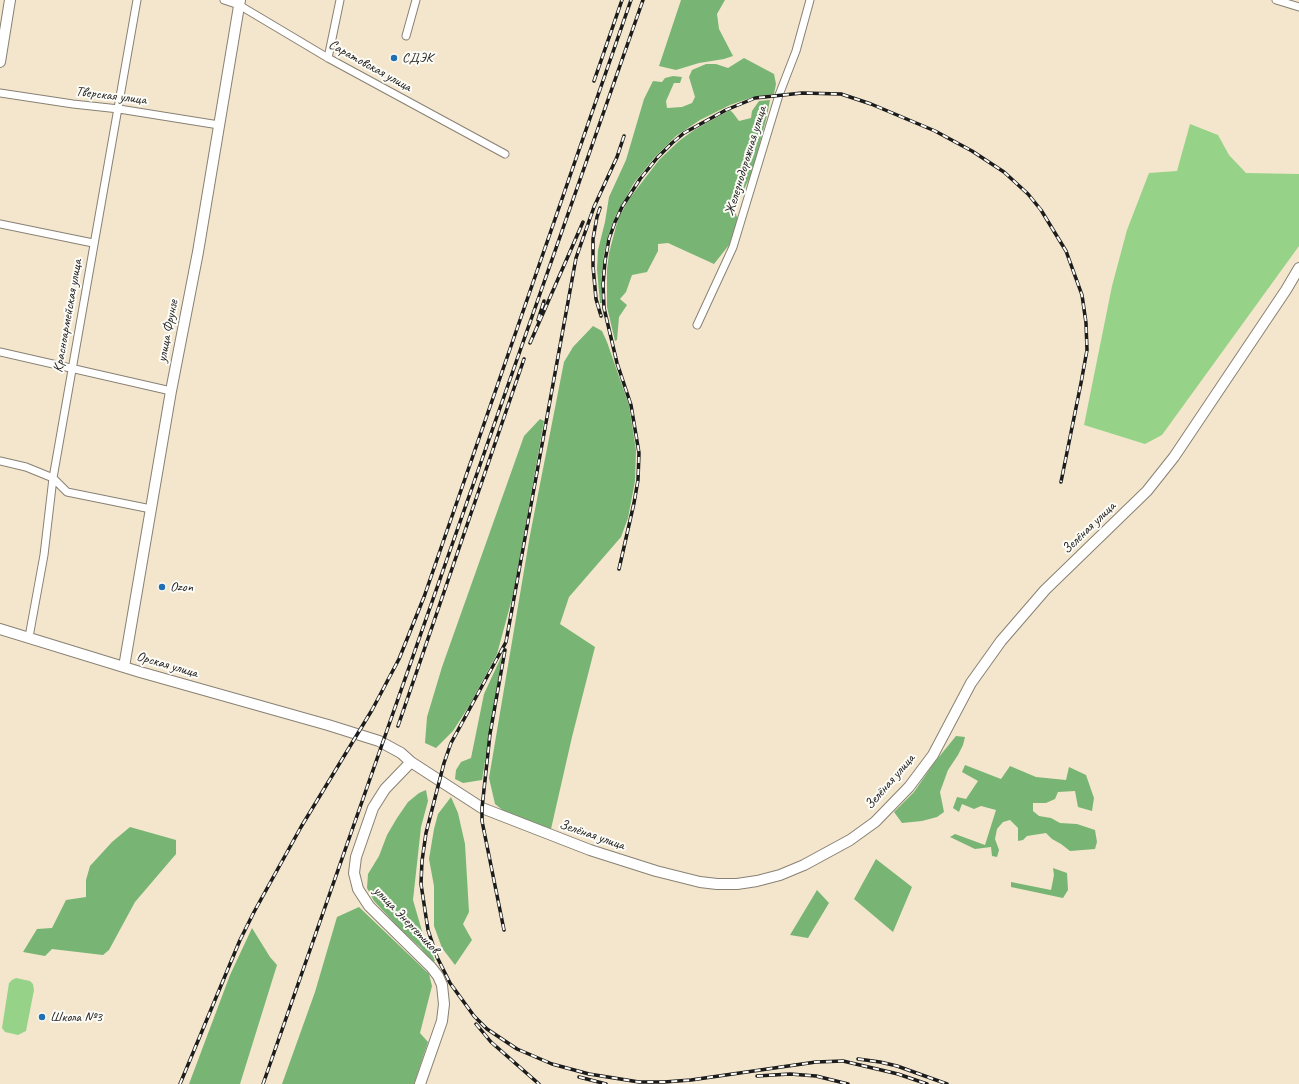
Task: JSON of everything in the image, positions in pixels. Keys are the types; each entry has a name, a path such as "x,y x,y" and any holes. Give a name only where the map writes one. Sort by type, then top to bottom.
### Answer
{"street":[{"path":"0,62 10,0"},
{"name":"Красноармейская улица","path":"29,637 44,555 53,478 137,0"},
{"name":"Саратовская улица","path":"224,0 240,2 328,58 505,154"},
{"path":"328,58 340,0"},
{"path":"406,36 416,0"},
{"name":"Железнодорожная улица","path":"697,325 733,247 779,95 796,51 810,0"},
{"path":"1276,0 1299,7"},
{"name":"улица Фрунзе","path":"124,667 171,391 198,252 240,2"},
{"name":"Тверская улица","path":"0,93 119,109 219,125"},
{"path":"0,224 94,243"},
{"name":"Зелёная улица","path":"328,724 379,741 401,753 411,762 482,808 590,850 656,871 700,882 737,884 757,881 798,868 850,840 875,822 909,787 932,755 971,683 1001,641 1045,590 1147,491 1174,457 1286,290 1299,268"},
{"path":"0,352 171,391"},
{"path":"0,461 26,466 53,478 67,492 151,509"},
{"name":"Орская улица","path":"0,629 124,667 328,724"},
{"name":"улица Энергетиков","path":"411,762 385,789 373,808 356,857 354,873 358,889 369,906 431,967 438,976 442,985 444,1004 442,1021 420,1084"}],"green space":[{"path":"681,0 725,0 717,14 719,29 733,56 699,63 676,70 659,66"},
{"path":"744,58 774,74 776,84 774,94 753,97 730,105 700,120 676,136 654,158 634,183 616,215 609,233 604,254 601,281 602,303 600,303 597,269 598,250 609,197 626,160 644,99 653,81 662,82 665,78 673,76 682,77 680,83 674,83 666,101 667,108 682,107 692,103 695,97 689,77 692,70 706,64 716,64 728,68"},
{"path":"770,100 752,173 734,210 738,219 729,245 714,264 668,243 658,244 658,251 647,272 632,275 626,292 620,299 627,305 619,317 617,340 615,341 607,307 607,270 609,253 618,219 629,199 659,160 679,141 694,130 730,110 739,121 751,118 752,111 759,101"},
{"path":"1190,124 1218,135 1229,155 1246,173 1299,174 1299,246 1162,435 1145,444 1084,425 1112,286 1127,230 1149,173 1177,171"},
{"path":"593,326 602,331 629,405 636,450 635,481 628,518 621,537 569,597 560,624 595,647 572,737 551,829 505,812 495,804 489,778 530,535 564,362 573,347"},
{"path":"540,419 544,421 513,595 497,654 469,706 453,731 436,748 425,743 427,717 442,667 524,436"},
{"path":"502,655 482,780 463,783 455,779 456,770 461,762 471,758 484,694"},
{"path":"956,736 965,737 958,755 948,770 940,792 944,812 937,817 922,821 902,823 894,812 914,792 934,763"},
{"path":"965,765 1001,779 1010,766 1036,777 1066,780 1069,767 1086,775 1094,798 1092,811 1078,807 1075,791 1058,792 1055,799 1046,803 1033,803 1033,811 1039,816 1051,818 1060,823 1077,824 1095,830 1097,842 1095,849 1070,851 1046,833 1027,836 1023,840 1018,841 1018,828 1010,820 1003,822 997,829 995,839 999,850 997,857 992,856 991,847 975,849 950,837 955,834 985,845 996,810 981,806 974,809 962,804 959,812 953,808 957,797 966,799 978,781 962,772"},
{"path":"426,790 428,801 421,827 413,900 422,931 435,961 432,963 421,948 401,930 374,901 367,888 368,874 379,856 387,835 397,818 408,802 419,793"},
{"path":"451,797 458,813 465,844 469,912 463,924 472,940 455,965 442,948 434,926 434,886 429,859 438,814"},
{"path":"130,827 176,840 176,854 135,902 109,950 103,955 52,949 45,956 23,952 37,929 52,928 66,900 86,897 86,880 90,866 112,842"},
{"path":"876,859 912,887 893,932 854,899"},
{"path":"1053,868 1067,873 1068,890 1063,898 1011,887 1011,882 1051,890 1054,875"},
{"path":"817,890 829,903 808,938 790,935"},
{"path":"359,907 429,974 432,986 420,1033 428,1042 414,1084 282,1084 315,992 337,917"},
{"path":"252,928 270,957 277,965 240,1084 189,1084 230,975"},
{"path":"16,978 30,981 33,984 34,990 26,1031 18,1035 5,1032 2,1028 9,983"}],"railway":[{"path":"594,81 622,0"},
{"path":"180,1084 240,940 254,912 301,827 372,710 399,659 424,597 631,0"},
{"path":"263,1084 643,0"},
{"path":"619,569 638,480 639,453 631,405 617,363 604,308 603,284 609,239 622,207 640,179 657,158 672,143 684,133 726,110 755,98 802,93 841,94 871,104 935,131 972,151 1004,172 1028,194 1041,210 1066,251 1082,295 1086,323 1087,350 1061,482"},
{"path":"624,136 617,157 594,207 576,258 506,642 451,743 444,763 426,833 422,861 421,884 428,930 437,957 450,983 474,1016 487,1029 517,1049 552,1064 589,1074 639,1082 664,1082 691,1080 816,1062 843,1061 898,1074 927,1084"},
{"path":"600,208 593,239 593,266 596,299 601,316"},
{"path":"530,343 583,222"},
{"path":"538,320 544,301"},
{"path":"398,726 524,359"},
{"path":"504,930 482,821 482,808 490,734 505,650"},
{"path":"476,1024 491,1042 539,1084"},
{"path":"858,1059 897,1066 947,1084"},
{"path":"757,1076 790,1074 816,1076 848,1084"},
{"path":"579,1077 606,1084"}],"place":[{"name":"СДЭК","path":"394,58"},
{"name":"Ozon","path":"162,587"},
{"name":"Школа №3","path":"42,1017"}]}
